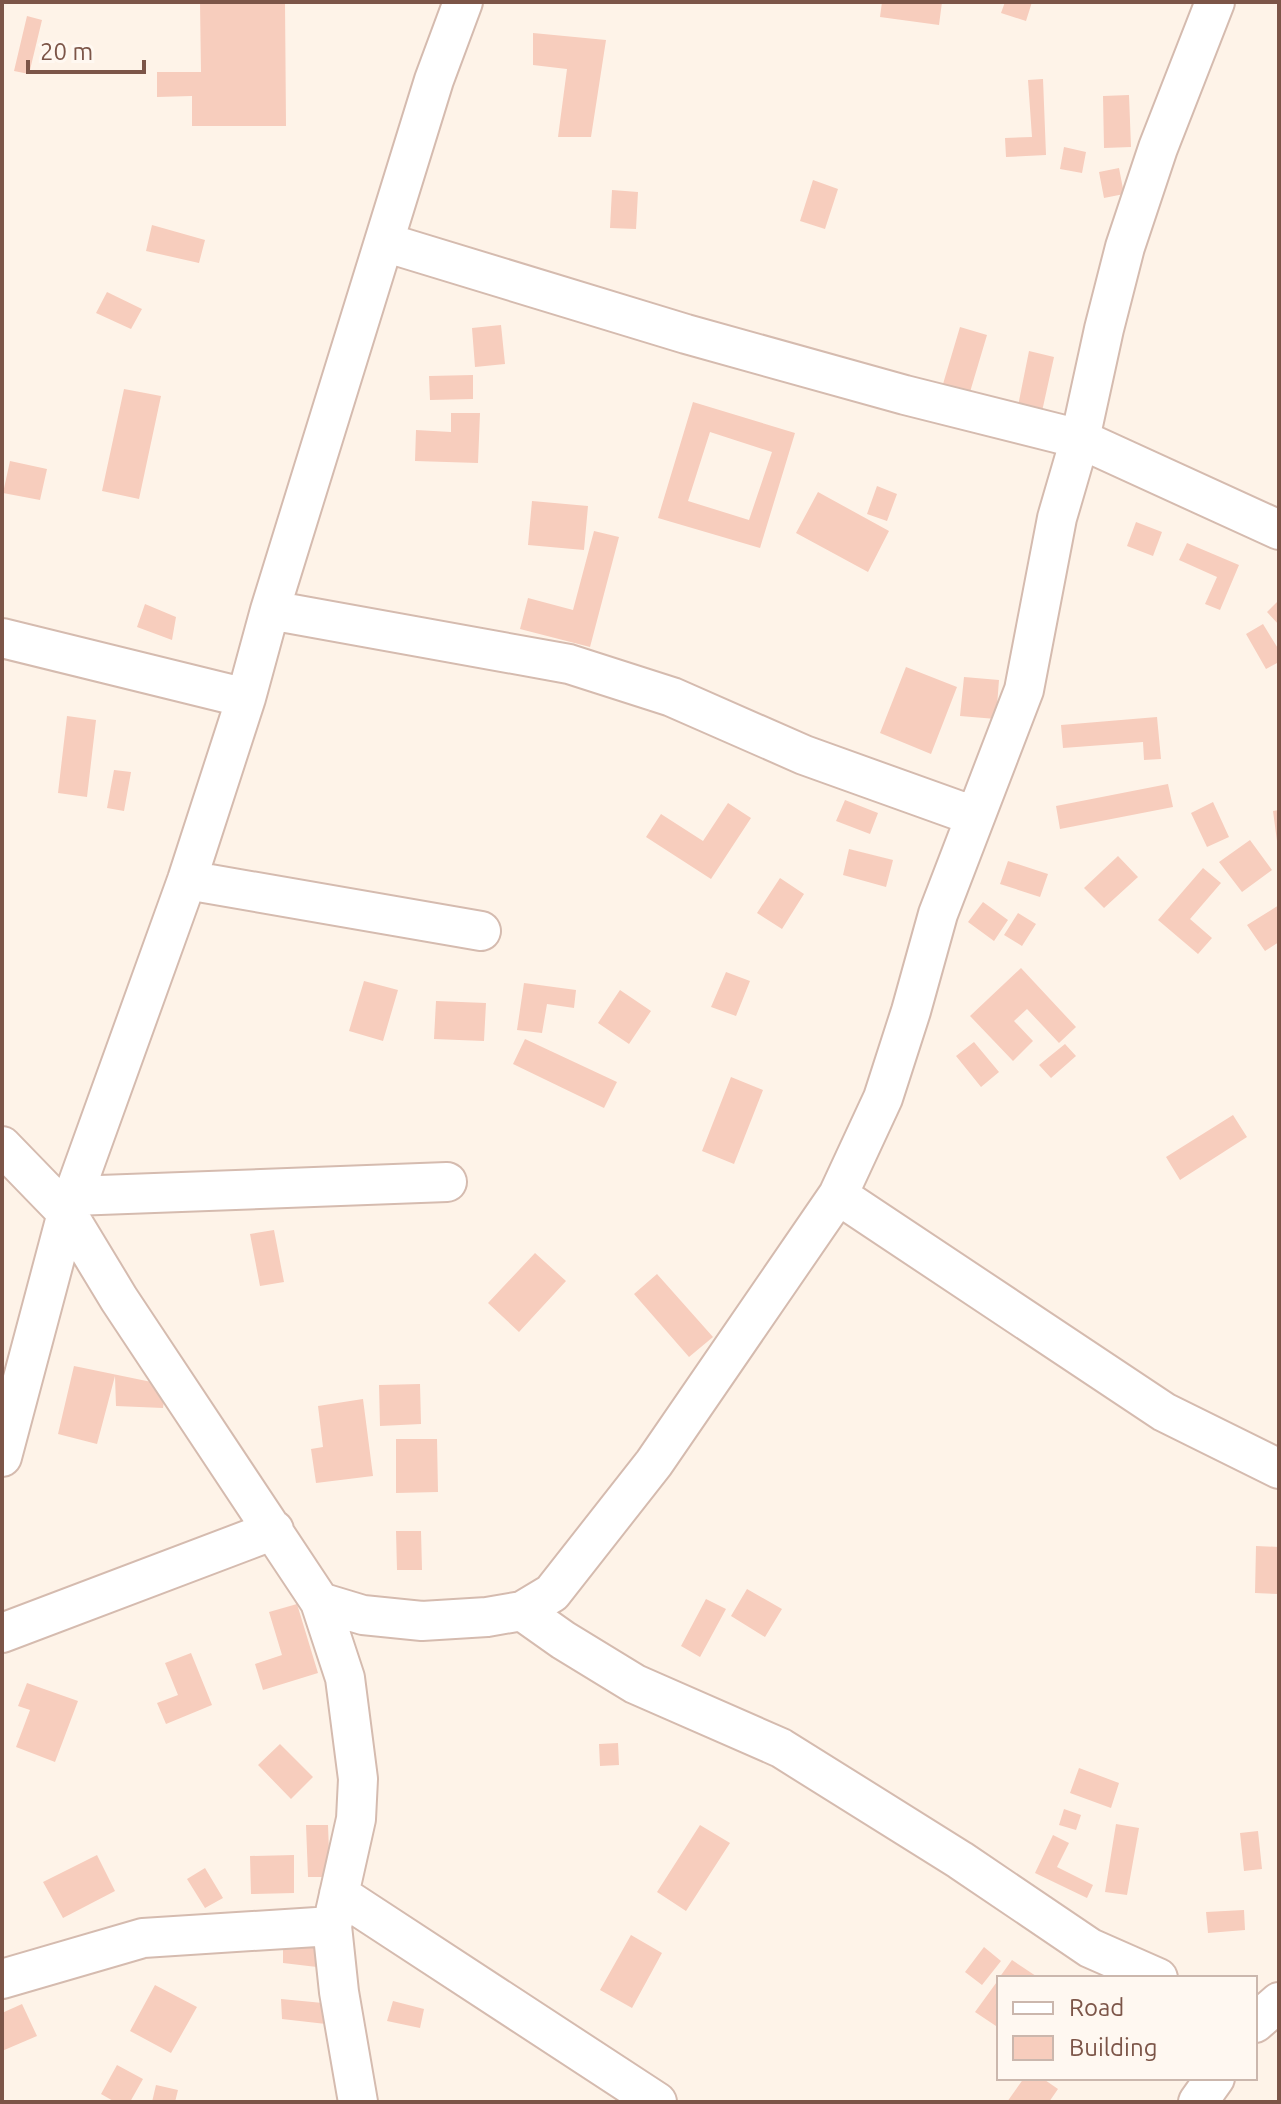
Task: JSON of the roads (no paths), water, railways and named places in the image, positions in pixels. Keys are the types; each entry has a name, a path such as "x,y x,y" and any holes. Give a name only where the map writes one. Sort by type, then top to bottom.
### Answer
{"street":[{"path":"2,1457 15,1368 70,1204 187,880 246,698 270,610 434,80 463,2"},
{"path":"320,1602 363,1615 422,1621 487,1617 522,1611 552,1593 654,1463 838,1195 883,1098 938,914 1024,690 1057,518 1080,439 1125,247 1158,148 1215,2"},
{"path":"384,242 686,334 905,395 1080,439 1279,530"},
{"path":"270,610 569,664 672,697 804,755 974,816"},
{"path":"2,638 246,698"},
{"path":"187,880 481,931"},
{"path":"2,1146 70,1204 168,1376 320,1602 345,1678 358,1779 356,1819 335,1910 339,1992 358,2102"},
{"path":"70,1204 447,1182"},
{"path":"838,1195 1164,1412 1279,1469"},
{"path":"2,1633 274,1530"},
{"path":"522,1611 635,1684 781,1748 960,1860 1090,1948 1153,1976"},
{"path":"2,1979 143,1938 335,1910 657,2102"},
{"path":"1198,2102 1214,2080"}]}
